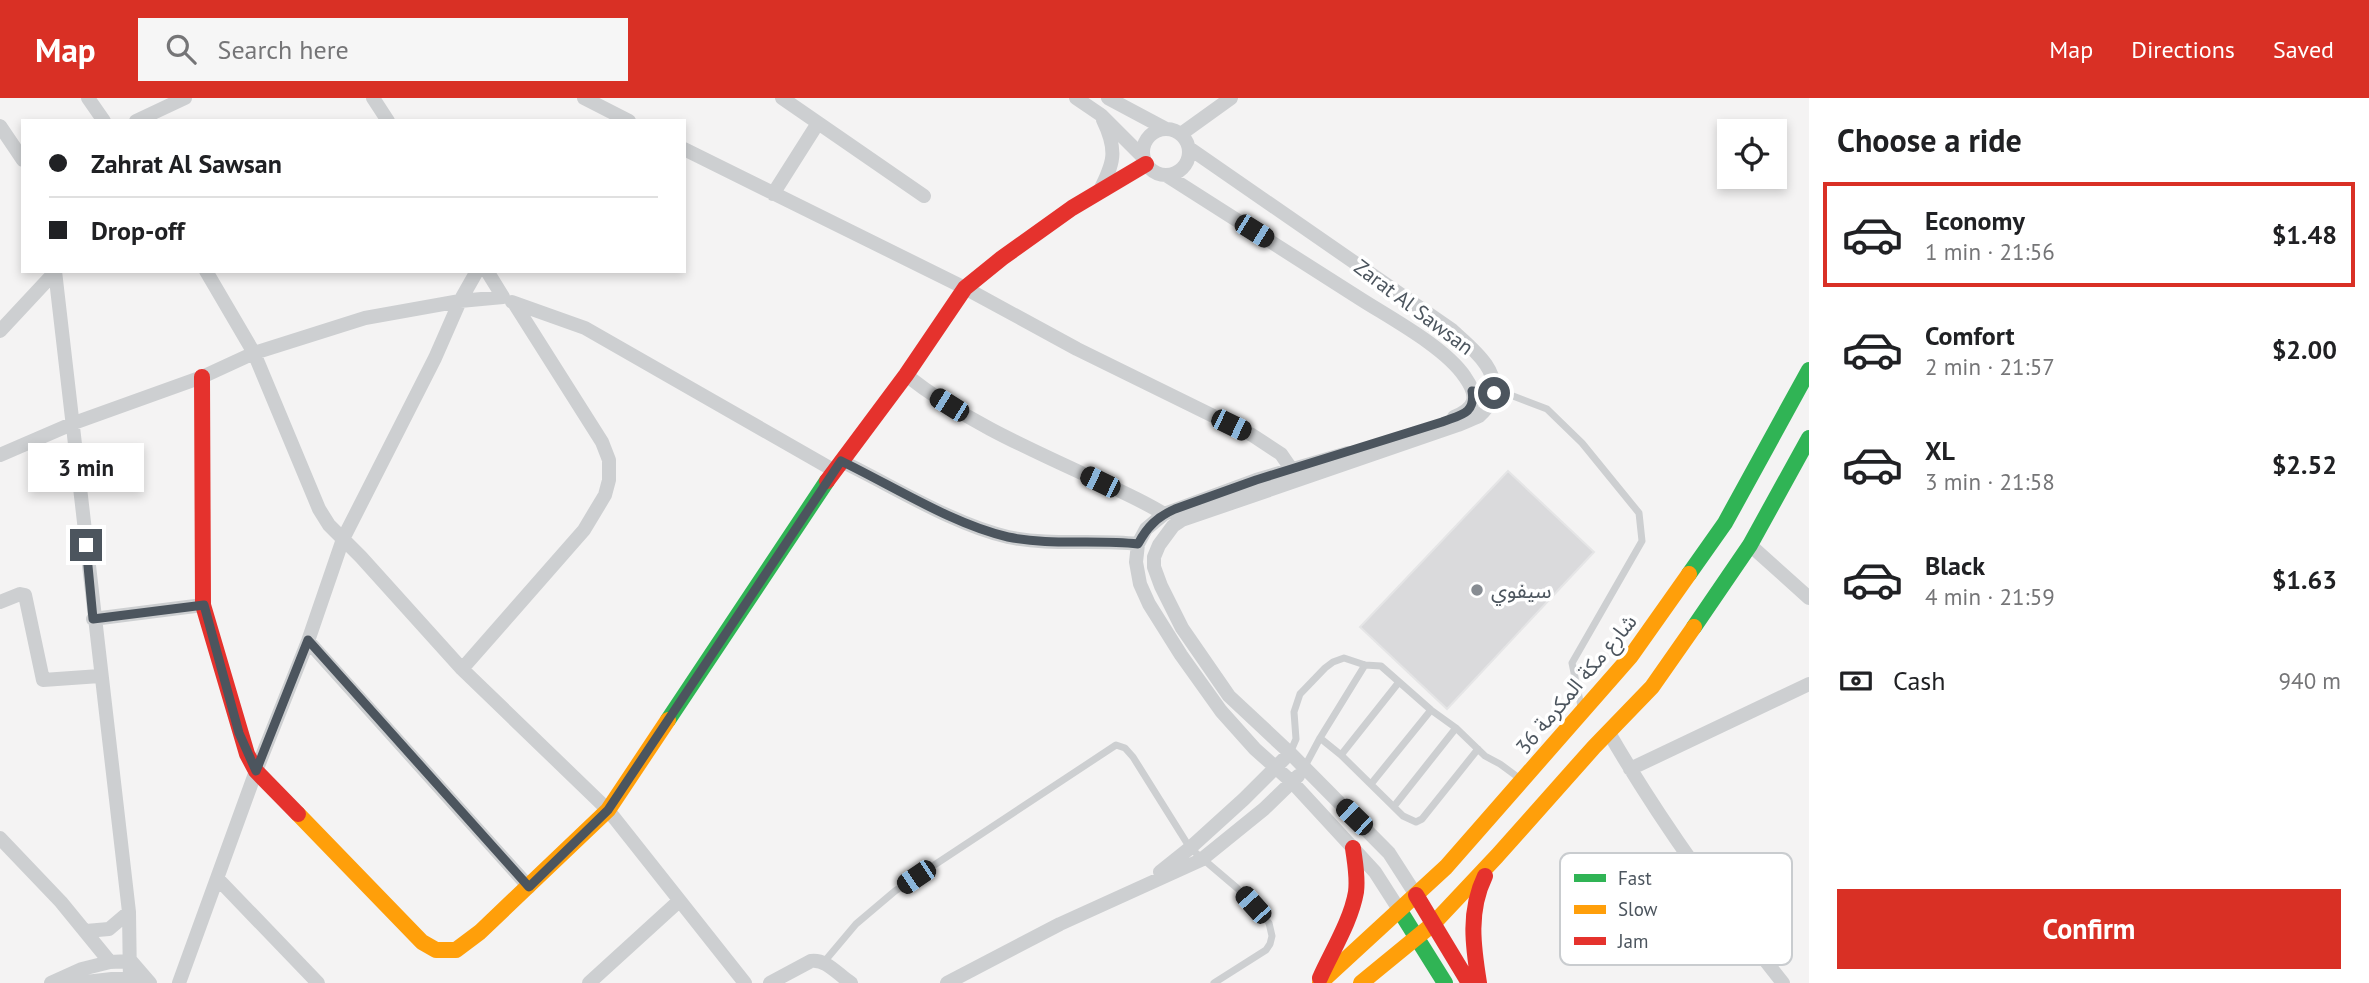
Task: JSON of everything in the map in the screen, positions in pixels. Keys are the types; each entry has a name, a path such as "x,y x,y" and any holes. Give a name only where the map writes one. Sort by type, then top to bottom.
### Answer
{"main road":[{"path":"202,377 204,605 239,733 256,771 422,942 436,950 456,950 529,887 608,810 838,466 906,375 965,288 1072,208 1144,160"},
{"name":"شارع مكة المكرمة 36","path":"1319,983 1446,867 1631,656 1725,523 1809,370"},
{"path":"1361,983 1433,925 1652,687 1750,545 1809,438"},
{"path":"1319,983 1351,911 1356,892 1357,872 1353,848"},
{"path":"1479,983 1471,940 1477,890 1497,856"},
{"path":"1416,895 1469,983"},
{"path":"1400,911 1445,983"}],"street":[{"path":"88,98 103,119"},
{"path":"140,119 186,98"},
{"path":"373,98 387,119"},
{"path":"584,98 625,119"},
{"path":"782,98 923,195"},
{"path":"1076,98 1101,115 1158,174 1174,174 1186,164 1189,148 1181,134 1166,129 1108,98"},
{"path":"1181,134 1231,98"},
{"path":"1099,192 1114,155 1101,115"},
{"path":"773,194 818,123"},
{"path":"0,126 21,157"},
{"path":"1144,160 1146,141 1158,130 1166,129"},
{"name":"Zarat Al Sawsan","path":"1189,148 1452,330 1484,360 1494,381 1494,393"},
{"path":"686,150 965,288 1077,349 1252,435 1281,454 1293,476"},
{"path":"1166,175 1408,329 1453,362 1466,378 1472,391 1474,400 1472,407 1466,412 1182,520 1166,534 1154,556 1154,567 1161,586 1182,628 1229,696 1389,853 1416,895"},
{"path":"0,331 53,273"},
{"path":"55,273 128,912 130,981"},
{"path":"207,273 254,354 328,525 462,669 608,810 745,983"},
{"path":"179,983 256,771 308,640 343,539 476,273"},
{"path":"462,669 583,530 605,495 610,480 609,460 602,442 488,273"},
{"path":"0,454 202,377 254,354 365,318 460,301 508,300 585,328 838,466 979,527 1032,540 1116,541 1138,544"},
{"path":"906,375 933,396 998,433 1140,499 1164,514"},
{"path":"1400,911 1375,872 1293,783 1255,750 1221,711 1159,620 1140,584 1136,562 1138,544 1146,529 1164,514 1479,416 1489,407 1494,393"},
{"path":"1750,545 1809,598"},
{"path":"0,601 20,594 25,595 43,680 100,676"},
{"path":"93,619 204,605"},
{"path":"308,640 529,887"},
{"path":"1630,769 1809,684"},
{"path":"1609,733 1686,853"},
{"path":"1145,884 1190,848 1290,753"},
{"path":"947,983 1060,924 1201,860 1293,783 1303,768"},
{"path":"0,838 86,931 110,962"},
{"path":"217,878 318,983"},
{"path":"589,983 679,901"},
{"path":"86,931 109,929 128,912"},
{"path":"55,983 70,973 110,962 131,961"},
{"path":"131,961 149,981"},
{"path":"770,983 811,961 824,962 851,983"},
{"path":"1769,965 1783,983"},
{"path":"78,983 149,981"}],"lane":[{"path":"1472,391 1513,396 1547,409 1582,443 1639,513 1642,541 1572,663 1582,712"},
{"path":"1290,753 1296,739 1294,712 1300,694 1333,662 1344,659 1381,666 1478,749 1522,780"},
{"path":"1303,768 1365,665"},
{"path":"1341,755 1399,682"},
{"path":"1371,784 1431,710"},
{"path":"1395,805 1456,728"},
{"path":"1320,738 1395,805 1403,816 1413,822 1422,819 1478,749"},
{"path":"824,962 856,924 895,891 1116,745 1125,748 1133,757 1190,848 1237,888 1269,923 1272,936 1266,950 1214,983"}],"building":[{"name":"سيفوي","path":"1508,471 1594,552 1447,709 1360,627"}],"traffic: fast":[{"path":"1689,574 1725,523 1809,370"},
{"path":"1694,627 1750,545 1809,438"},
{"path":"668,720 827,481"},
{"path":"1400,911 1445,983"}],"traffic: slow":[{"path":"1320,983 1446,867 1631,656 1689,574"},
{"path":"1361,983 1433,924 1497,856 1594,747 1652,687 1694,627"},
{"path":"298,814 422,942 436,950 456,950 480,932 608,810 668,720"}],"traffic: jam":[{"path":"827,481 906,375 965,288 1072,208 1146,164"},
{"path":"202,377 203,605 247,754 256,771 298,814"},
{"path":"1320,978 1354,903 1357,881 1353,848"},
{"path":"1479,983 1473,929 1476,902 1485,876"},
{"path":"1416,895 1469,983"}],"place":[{"name":"سيفوي","path":"1477,590"}],"route":[{"path":"86,545 93,619 204,605 239,733 256,771 308,640 529,887 608,810 841,461 923,503 1007,536 1032,540 1116,541 1138,544 1146,529 1164,514 1175,509 1256,480 1442,422 1472,407 1472,391 1494,393"}]}
